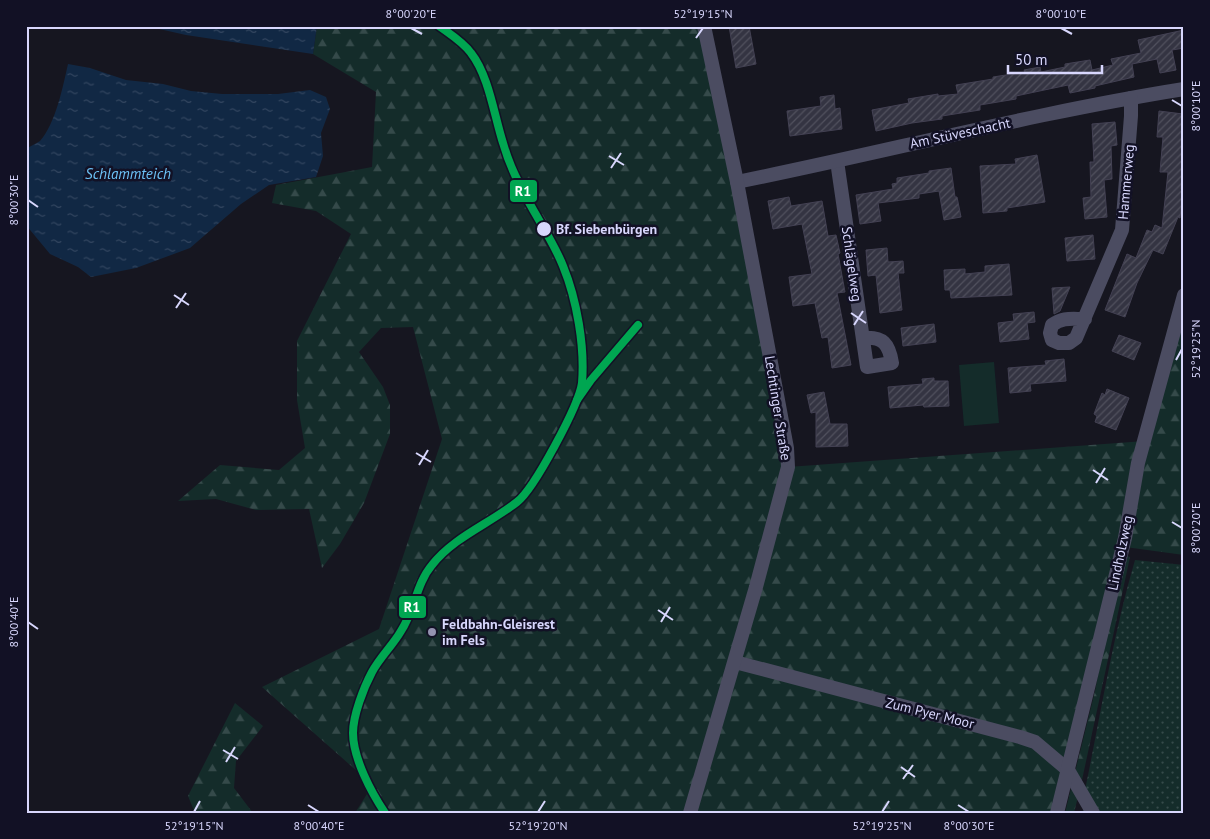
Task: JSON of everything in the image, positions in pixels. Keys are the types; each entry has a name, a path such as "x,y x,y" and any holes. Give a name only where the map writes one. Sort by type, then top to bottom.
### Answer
{"street":[{"name":"Lechtinger Straße","path":"690,813 735,662 788,466 737,182 704,26"},
{"name":"Am Stüveschacht","path":"737,182 953,134 1184,89"},
{"name":"Hammerweg","path":"1084,319 1122,230 1131,98"},
{"name":"Schlägelweg","path":"837,161 867,367 892,363 890,350 885,343 874,337 863,338"},
{"name":"Lindholzweg","path":"1057,813 1124,538 1137,469 1184,295"},
{"name":"Zum Pyer Moor","path":"735,662 1035,742 1068,770 1093,813"}],"green space":[{"path":"317,26 704,26 788,467 1145,441 1184,291 1184,555 1118,546 1051,813 355,813 367,794 358,772 262,687 379,629 442,439 413,327 381,328 359,352 383,387 390,405 390,434 364,503 340,544 322,568 309,509 256,510 216,499 178,501 220,465 279,470 305,448 297,400 297,341 351,234 316,211 272,203 276,185 372,167 376,92 313,54"},
{"path":"994,362 999,423 964,426 959,365"},
{"path":"1125,555 1130,557 1082,780 1074,813 1065,813 1095,691 1111,609"},
{"path":"1135,560 1184,565 1184,813 1082,813 1114,645"},
{"path":"235,703 263,726 236,761 234,788 253,813 195,813 188,796"}],"water":[{"path":"146,26 317,26 313,54 186,35"},
{"name":"Schlammteich","path":"68,64 90,68 126,80 163,84 191,91 222,94 278,94 310,90 326,97 330,109 321,133 323,156 316,177 269,185 241,204 190,248 136,268 91,277 78,267 50,254 26,225 26,149 40,141 55,115"}],"building":[{"path":"729,26 749,26 756,64 736,68"},
{"path":"1184,30 1184,48 1172,50 1176,70 1160,73 1157,59 1132,64 1134,77 1095,86 1095,88 1070,93 1068,85 1016,96 1016,99 980,105 980,110 942,116 942,119 876,131 872,110 909,103 908,99 938,94 938,96 958,94 956,85 993,79 993,77 1025,72 1024,70 1040,67 1041,72 1065,67 1065,64 1090,60 1092,70 1113,65 1111,59 1141,53 1138,40"},
{"path":"834,95 835,109 840,108 842,129 790,136 787,111 821,106 820,97"},
{"path":"1159,111 1183,114 1181,134 1184,134 1181,189 1183,189 1180,218 1178,217 1163,254 1153,250 1137,283 1125,317 1105,310 1127,254 1136,258 1147,230 1152,232 1155,225 1162,228 1168,172 1160,172 1163,137 1157,137"},
{"path":"1115,122 1117,145 1111,146 1112,179 1104,180 1107,217 1085,219 1083,198 1091,197 1090,162 1094,162 1092,124"},
{"path":"1037,155 1045,202 1007,208 1007,211 983,213 980,166 1016,164 1015,159"},
{"path":"951,168 955,197 957,197 961,217 944,220 939,191 919,194 919,198 878,203 881,221 860,224 856,195 893,189 892,184 897,183 897,178"},
{"path":"789,197 791,206 822,201 828,236 836,235 845,292 837,293 851,365 832,368 828,337 822,338 815,303 793,306 789,277 812,274 802,224 773,229 768,201"},
{"path":"1093,235 1095,259 1067,261 1065,238"},
{"path":"887,248 888,262 903,261 904,273 898,273 902,310 880,313 876,275 868,276 866,250"},
{"path":"1009,264 1012,295 951,298 950,290 945,290 944,270 965,269 965,274 985,272 985,266"},
{"path":"1070,287 1060,311 1054,314 1052,288"},
{"path":"1034,312 1035,322 1027,323 1029,339 1000,342 998,323 1014,321 1013,314"},
{"path":"934,324 936,342 903,346 901,328"},
{"path":"1119,335 1141,343 1134,360 1112,351"},
{"path":"1064,359 1066,381 1030,384 1031,391 1010,393 1008,368 1046,365 1045,361"},
{"path":"934,378 934,381 948,381 949,406 924,407 923,405 890,408 888,387 923,384 922,379"},
{"path":"1107,389 1129,398 1116,430 1095,422 1097,416 1094,414 1102,393 1105,395"},
{"path":"824,392 830,424 847,424 848,446 816,447 816,412 811,413 807,395"}],"transit line":[{"name":"R1","path":"385,813 359,764 354,743 353,726 359,701 369,678 406,623 422,580 432,565 451,546 506,510 525,494 565,427 579,394 583,369 579,324 568,279 553,245 513,170 487,84 471,53 456,38 439,26"},
{"name":"R1","path":"577,400 591,380 638,325"}],"place":[{"name":"Bf. Siebenbürgen","path":"544,229"},
{"name":"Feldbahn-Gleisrest im Fels","path":"432,632"}]}
